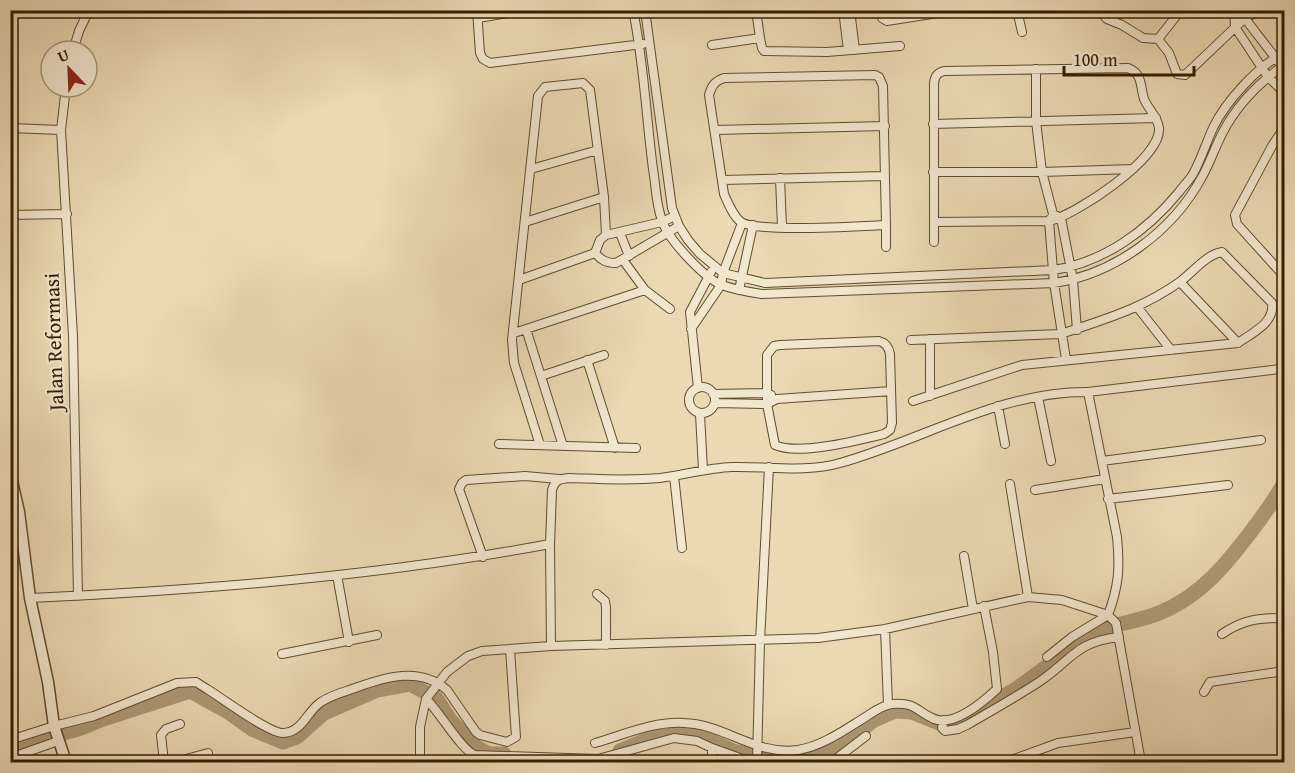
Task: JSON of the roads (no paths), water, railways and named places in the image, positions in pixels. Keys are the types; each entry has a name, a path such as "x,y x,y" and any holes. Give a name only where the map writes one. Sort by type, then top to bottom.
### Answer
{"street":[{"path":"77,39 89,10"},
{"path":"527,10 477,14 480,53 483,59 490,63 650,42"},
{"path":"633,10 662,222 668,234 693,263 721,285 762,294 1054,283 1091,274 1124,257 1156,234 1175,216 1202,177 1224,130 1246,99 1268,77 1284,67 1245,18 1235,10"},
{"path":"645,10 672,208 679,226 700,254 723,273 765,283 1054,270 1070,267 1114,249 1142,231 1165,209 1192,176 1215,126 1238,93 1261,68 1284,53"},
{"path":"843,10 852,50"},
{"path":"850,10 852,50"},
{"path":"881,10 882,18 887,21 957,10"},
{"path":"1017,10 1022,32"},
{"path":"1099,10 1107,19 1143,38 1158,39 1169,53 1177,74 1185,75 1245,18 1262,10"},
{"path":"1111,20 1120,10"},
{"path":"1158,39 1180,10"},
{"path":"1235,10 1235,27 1261,68 1284,92"},
{"path":"757,17 762,48 770,52 900,46"},
{"path":"637,30 648,28"},
{"path":"712,45 760,38"},
{"path":"934,222 1054,217 1108,189 1134,169 1158,135 1159,127 1144,98 1140,77 1128,68 944,71 935,76 933,124 934,242"},
{"path":"1036,69 1036,121 1042,172 1073,280 1077,330"},
{"path":"886,225 765,228 742,223 727,200 722,180 709,95 711,86 717,80 736,77 875,75 879,77 883,86 885,126 885,176 886,225 886,247"},
{"path":"644,83 655,82"},
{"path":"540,446 514,363 512,340 538,96 544,87 583,83 588,86 592,94 606,235"},
{"name":"Jalan Reformasi","path":"65,99 61,130 73,336 78,596"},
{"path":"933,124 1156,118"},
{"path":"715,130 885,126"},
{"path":"10,128 61,130"},
{"path":"1284,128 1235,215 1237,224 1284,276"},
{"path":"650,145 663,144"},
{"path":"531,169 598,150"},
{"path":"933,172 1134,169"},
{"path":"722,180 885,176"},
{"path":"780,178 782,227"},
{"path":"525,222 604,197"},
{"path":"10,215 67,214"},
{"path":"519,280 595,253 600,240 606,235 662,222 675,216"},
{"path":"1054,217 1054,283 1066,359"},
{"path":"691,329 721,285 723,273 742,223"},
{"path":"739,290 753,225"},
{"path":"595,253 607,263 616,263 679,226"},
{"path":"620,233 626,259 645,290 669,309"},
{"path":"910,340 1061,334 1077,330 1138,308 1180,282 1214,255 1222,252 1272,303 1272,316 1238,343 1066,359 1008,368 914,401"},
{"path":"698,387 690,312 708,275 715,266"},
{"path":"909,278 910,289"},
{"path":"1180,282 1238,343"},
{"path":"514,333 645,290"},
{"path":"1138,308 1171,350"},
{"path":"526,329 563,446"},
{"path":"930,339 930,396"},
{"path":"879,341 885,343 889,348 892,423 890,430 877,436 828,446 786,449 775,445 766,393 767,355 774,346 879,341"},
{"path":"541,376 604,355"},
{"path":"587,360 615,448"},
{"path":"483,556 459,489 466,480 525,476 632,480 674,476 703,470 811,468 838,464 998,406 1038,397 1280,369"},
{"path":"713,394 715,403 707,413 700,414 693,411 689,405 688,398 698,387 704,387 713,394 766,393 777,399"},
{"path":"715,403 767,404 777,399 891,391"},
{"path":"1047,657 1072,637 1108,615 1120,570 1117,537 1088,392"},
{"path":"1038,397 1051,461"},
{"path":"998,406 1005,444"},
{"path":"700,414 703,470"},
{"path":"1102,461 1261,440"},
{"path":"499,444 636,448"},
{"path":"756,756 769,467"},
{"path":"10,472 20,512 30,598 48,682 56,734 66,762"},
{"path":"674,476 682,548"},
{"path":"551,646 552,490 554,483 559,479"},
{"path":"1035,490 1105,479"},
{"path":"1011,484 1028,597"},
{"path":"1108,499 1228,484"},
{"path":"30,598 221,587 337,575 483,556 550,544"},
{"path":"964,556 973,609"},
{"path":"337,575 349,642"},
{"path":"597,594 605,601 606,645"},
{"path":"420,762 420,727 426,698 447,672 468,656 482,651 551,646 818,638 885,628 1028,597 1062,600 1108,615 1116,623 1141,762"},
{"path":"426,698 462,746 475,755 598,759 625,754 674,738 697,741 712,748 756,756 810,748 888,705 914,706 943,723 961,716 997,689 984,606"},
{"path":"1222,634 1249,620 1284,618"},
{"path":"885,628 888,705"},
{"path":"282,654 377,636"},
{"path":"943,723 945,731 967,725 1042,680 1084,646 1094,641 1118,636"},
{"path":"10,758 94,716 164,687 196,682 275,732 283,733 290,732 301,725 320,702 375,681 405,674 415,675 447,690 478,734 502,741 512,740 516,736 510,649"},
{"path":"1204,692 1210,682 1284,671"},
{"path":"595,743 655,726 685,723 704,727 756,756"},
{"path":"164,762 161,735 166,729 180,724"},
{"path":"1006,762 1058,743 1135,732"},
{"path":"10,740 56,734"},
{"path":"832,762 866,736"},
{"path":"712,748 712,762"},
{"path":"175,762 208,753"}],"waterway":[{"path":"790,762 815,758 839,748 874,720 895,711 912,712 939,723 956,724 1016,689 1093,633 1151,616 1174,606 1201,587 1236,552 1284,483"},
{"path":"10,748 81,728 190,691 228,712 252,729 283,742 297,737 324,713 377,690 410,684 436,698 450,720 476,747 489,754 504,754"},
{"path":"620,751 649,739 678,733 706,738 733,751 785,762"}]}
